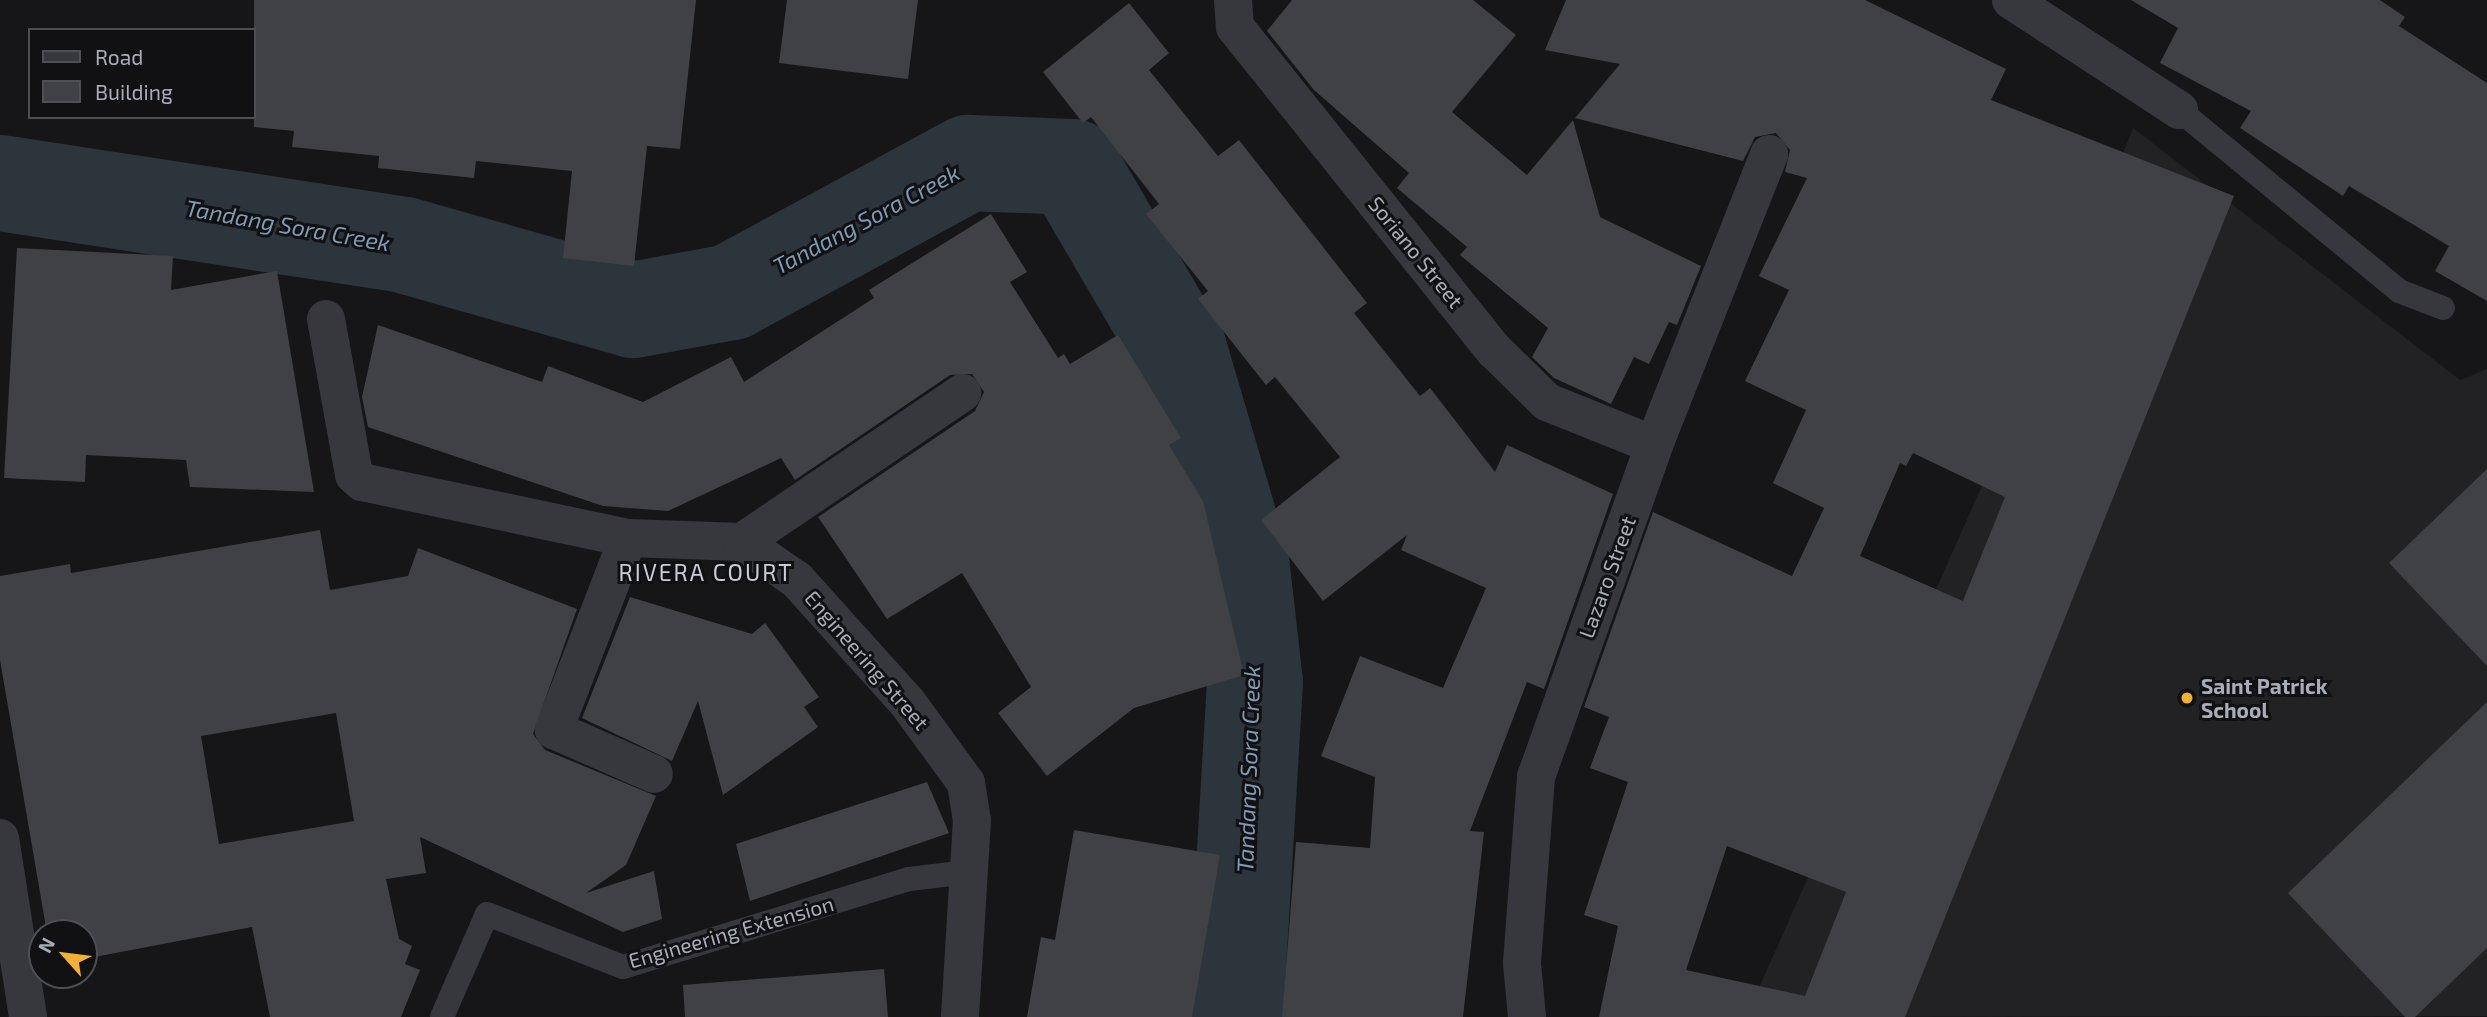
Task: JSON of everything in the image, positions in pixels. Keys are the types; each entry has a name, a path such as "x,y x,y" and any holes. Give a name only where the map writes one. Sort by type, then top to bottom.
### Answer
{"street":[{"name":"Soriano Street","path":"1233,0 1236,27 1494,350 1547,402 1654,445"},
{"path":"2011,0 2179,110"},
{"name":"Lazaro Street","path":"1527,1017 1522,963 1536,777 1654,445 1769,154"},
{"path":"326,319 354,475 362,482 628,538 742,542 962,393"},
{"path":"628,538 554,730 654,774"},
{"name":"Engineering Street","path":"742,542 797,580 907,702 966,783 972,820 960,1017"},
{"path":"0,838 28,1017"}],"lane":[{"path":"2179,110 2399,291 2443,308"},
{"name":"Engineering Extension","path":"442,1017 487,914 623,967 909,879 968,872"}],"shaded area":[{"name":"Saint Patrick School","path":"2133,128 2460,380 2487,369 2487,1016 1746,1017 2073,281"}],"building":[{"path":"254,0 696,0 680,149 647,146 634,266 563,258 572,171 476,161 474,178 378,168 379,156 292,147 294,131 254,127"},
{"path":"787,0 918,0 908,79 779,63"},
{"path":"1292,0 1473,0 1516,35 1452,112 1527,175 1573,120 1600,217 1701,266 1677,325 1669,322 1649,364 1634,357 1611,404 1554,378 1532,357 1548,328 1460,255 1467,247 1397,188 1409,173 1314,90 1267,31"},
{"path":"1566,0 1865,0 2006,69 1991,100 2234,196 1905,1017 1599,1017 1618,926 1584,915 1628,782 1590,768 1609,717 1584,707 1653,512 1792,576 1824,508 1773,483 1806,410 1745,381 1789,290 1759,276 1807,178 1785,172 1790,150 1776,133 1755,137 1743,161 1575,118 1620,64 1545,50","holes":["1913,453 2005,497 1963,601 1860,556 1900,463 1906,466","1727,846 1846,892 1805,996 1686,970"]},
{"path":"2131,0 2380,0 2405,17 2399,26 2487,83 2487,301 2435,271 2449,246 2349,186 2343,196 2240,128 2251,111 2160,63 2178,28"},
{"path":"1129,3 1169,53 1149,70 1218,156 1239,140 1367,303 1354,313 1420,396 1430,388 1495,472 1507,445 1613,494 1544,689 1527,682 1470,831 1484,832 1463,1017 1282,1017 1296,842 1370,848 1375,777 1321,756 1360,656 1443,688 1486,588 1401,550 1407,535 1323,601 1261,520 1340,457 1275,377 1266,385 1198,299 1208,291 1146,214 1159,204 1091,117 1083,123 1043,72"},
{"path":"991,214 1027,272 1010,282 1058,358 1064,354 1070,364 1118,335 1181,438 1169,445 1203,501 1244,675 1134,708 1047,776 998,713 1031,687 962,573 887,619 818,517 975,411 984,392 972,374 950,375 795,480 781,458 668,511 603,506 368,427 362,397 378,325 542,382 548,366 643,402 731,357 744,382 874,298 869,290"},
{"path":"17,248 173,256 171,290 277,271 314,492 190,487 186,460 86,455 85,482 4,478"},
{"path":"2487,469 2487,666 2389,563"},
{"path":"320,530 330,590 408,576 418,548 577,609 533,734 545,750 656,796 626,865 586,893 654,871 662,919 623,932 420,837 426,873 386,879 399,939 412,946 405,964 420,970 401,1017 270,1017 252,927 98,956 98,919 45,919 0,660 0,576 70,564 71,573","holes":["336,713 354,821 219,844 201,736"]},
{"path":"630,597 752,634 765,623 819,697 804,707 818,727 723,795 698,701 672,761 582,718"},
{"path":"2487,702 2487,948 2415,1017 2405,1017 2288,893"},
{"path":"927,782 949,833 750,901 736,844"},
{"path":"1074,830 1220,855 1192,1017 1027,1017 1041,937 1055,940"},
{"path":"884,969 888,1017 685,1017 683,985"}],"waterway":[{"name":"Tandang Sora Creek","path":"0,183 404,245 633,310 731,292 969,163 1072,167 1179,350 1241,560 1255,682 1235,1017"}],"place":[{"name":"Saint Patrick School","path":"2187,698"}],"district":[{"name":"RIVERA COURT","path":"706,572"}]}
